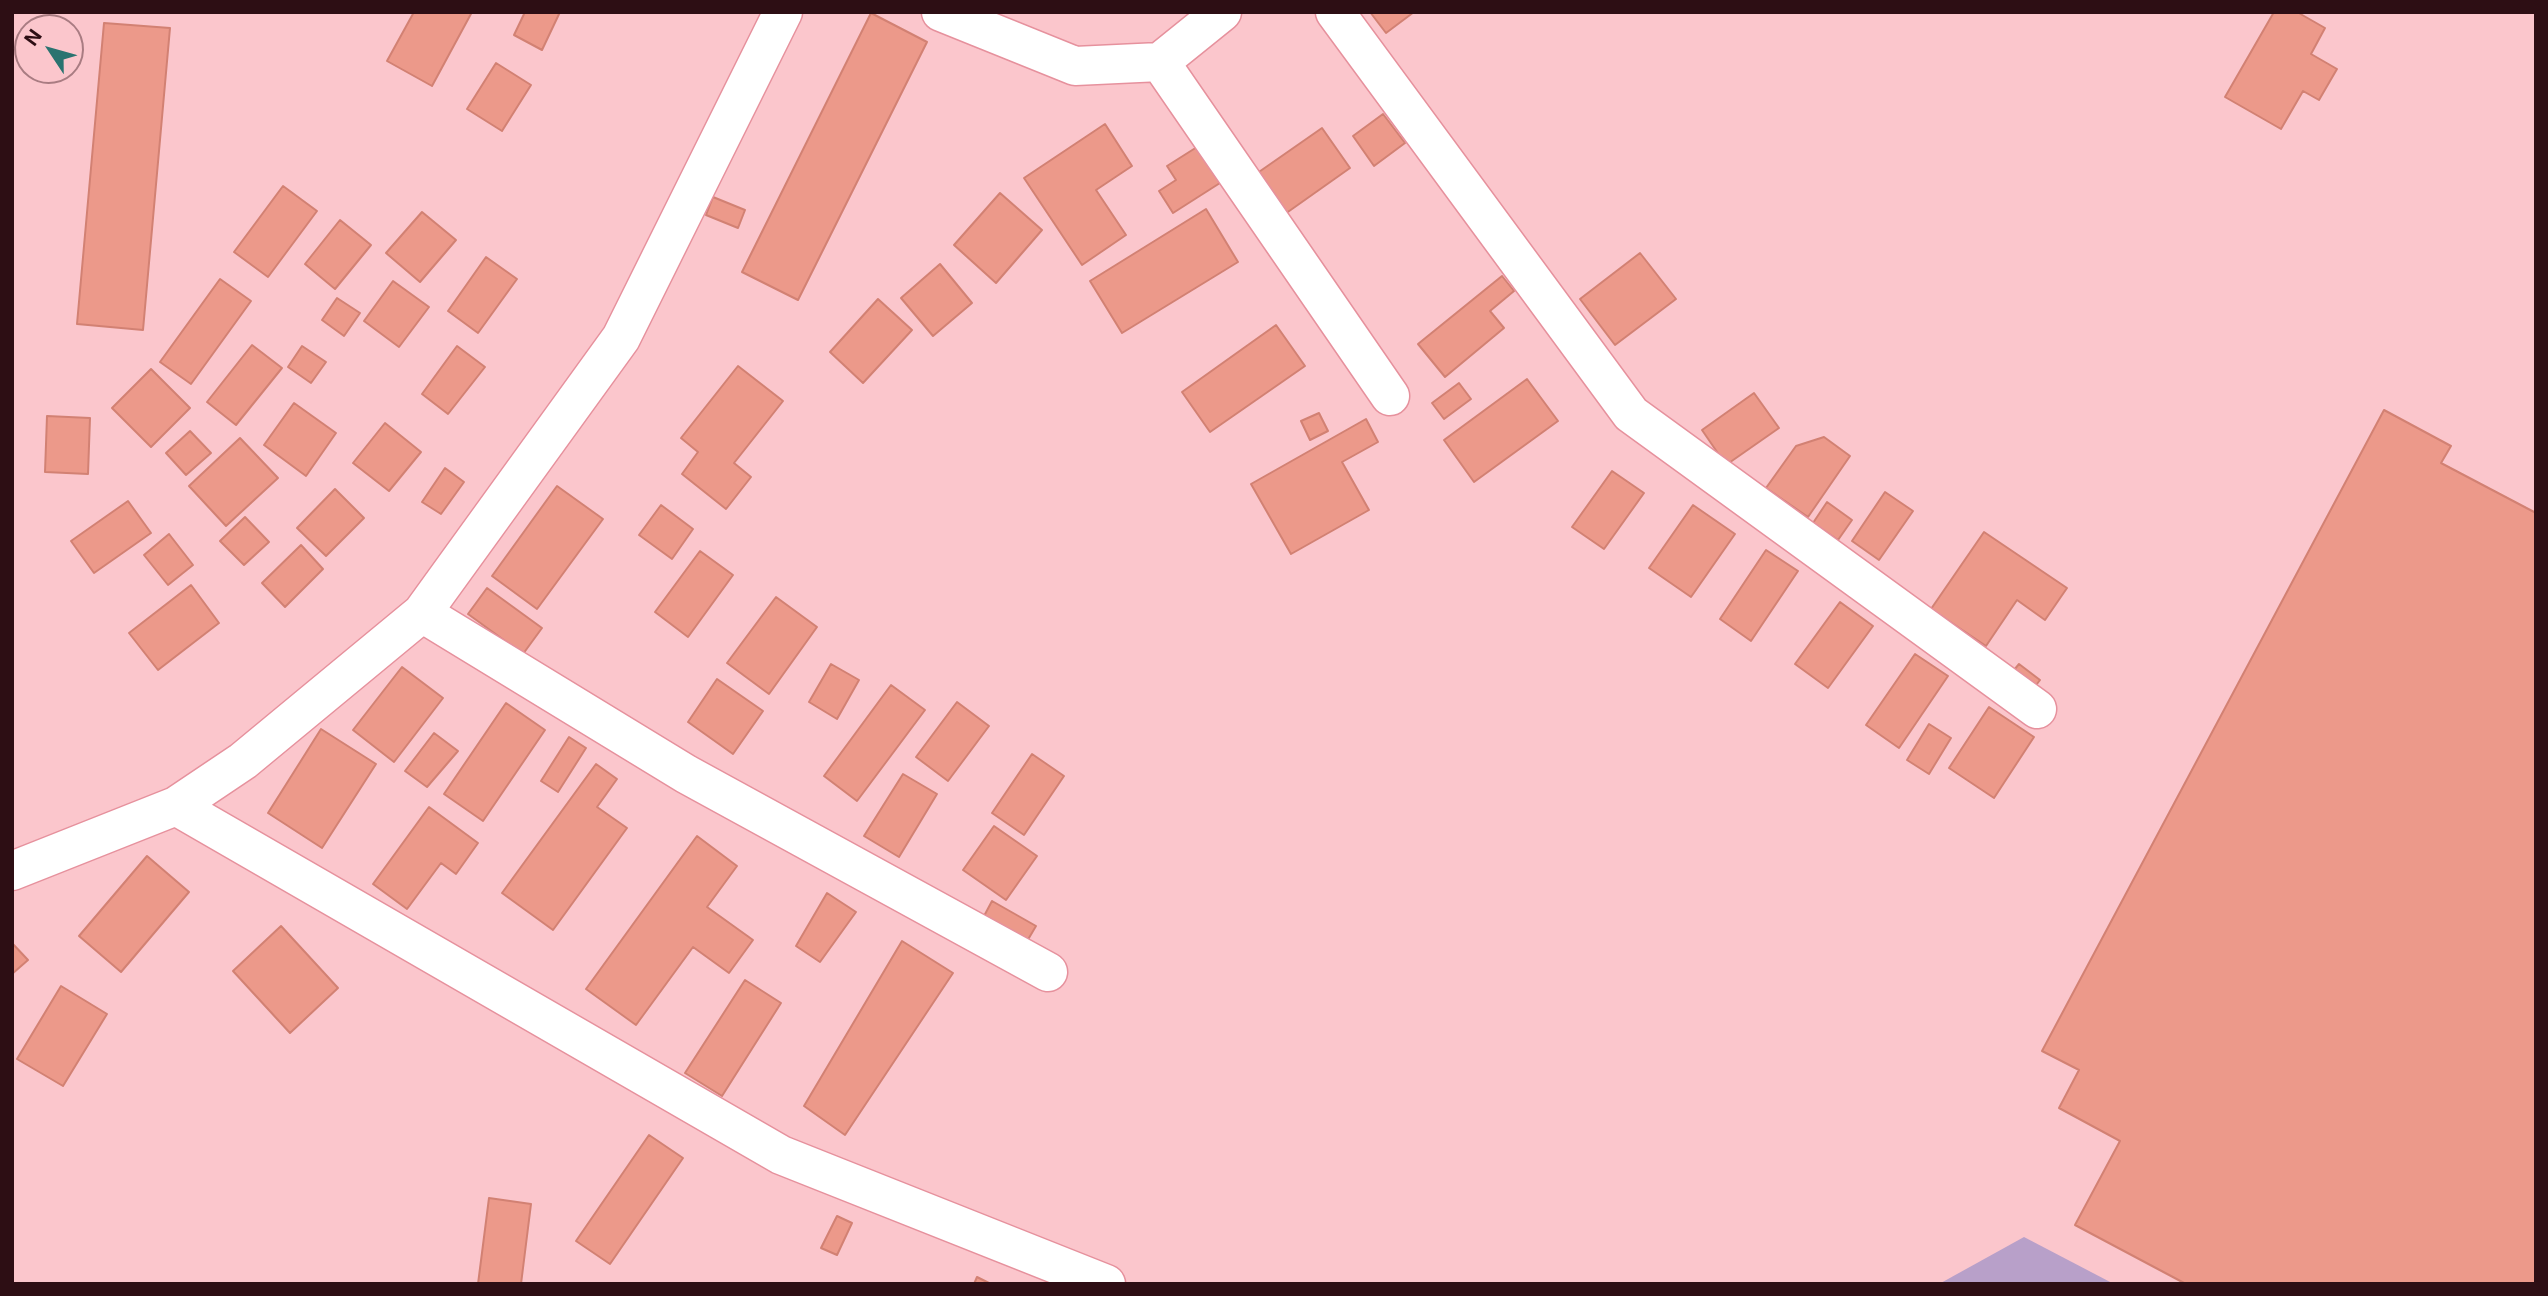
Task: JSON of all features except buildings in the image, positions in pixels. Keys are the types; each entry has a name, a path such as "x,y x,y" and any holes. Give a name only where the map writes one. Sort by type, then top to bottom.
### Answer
{"street":[{"path":"12,871 176,806 243,761 422,613 621,338 783,12"},
{"path":"941,12 1075,66 1160,62 1222,12"},
{"path":"1335,12 1631,414 2038,709"},
{"path":"1160,62 1390,396"},
{"path":"422,613 686,774 1048,972"},
{"path":"176,806 781,1155 1106,1284"}],"shaded area":[{"path":"2024,1237 2114,1284 1939,1284"}]}
